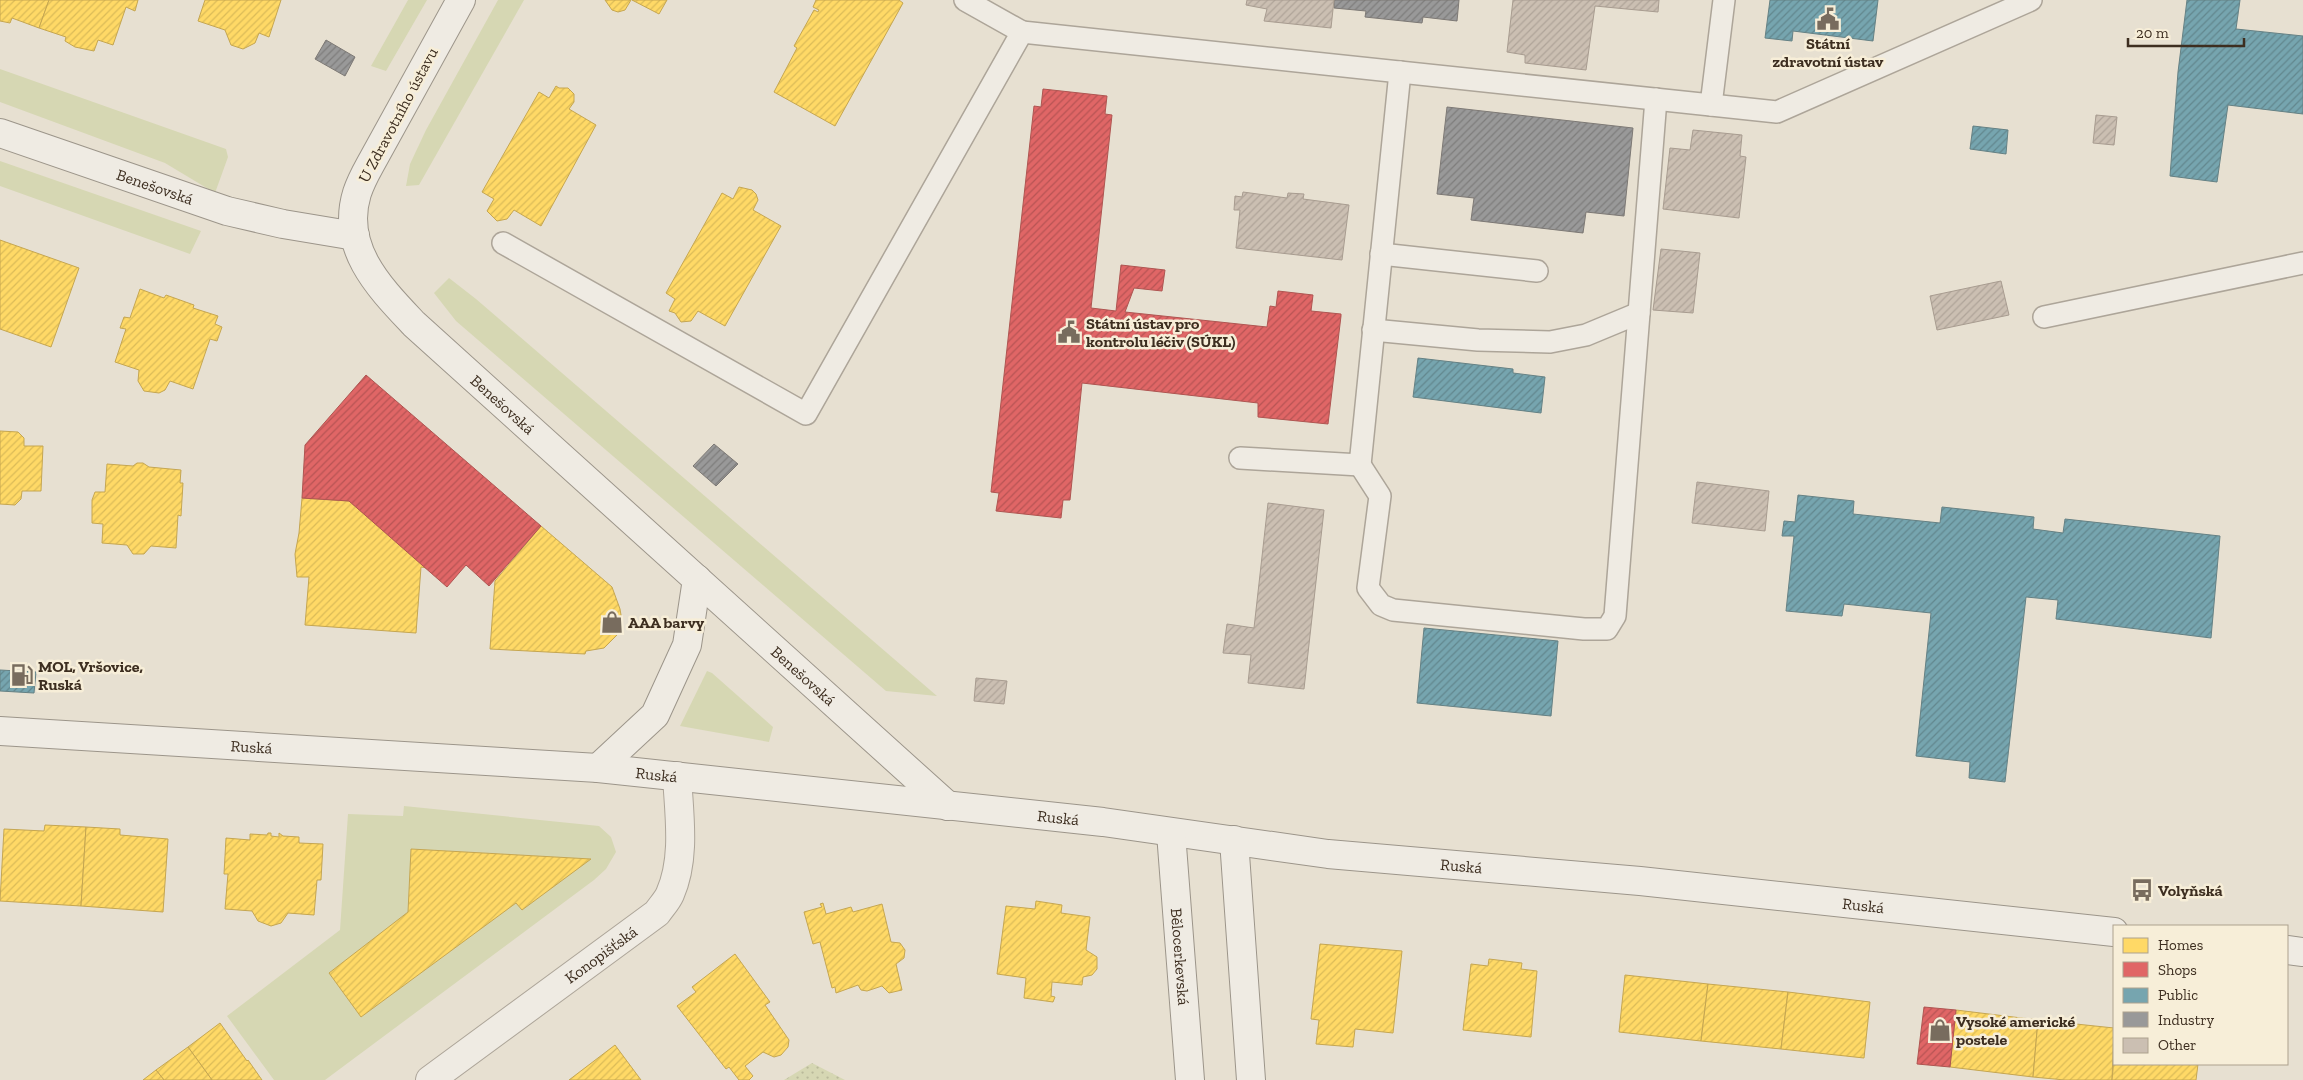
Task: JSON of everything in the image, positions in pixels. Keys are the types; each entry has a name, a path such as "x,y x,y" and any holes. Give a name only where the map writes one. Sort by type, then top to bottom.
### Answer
{"street":[{"name":"U Zdravotního ústavu","path":"354,236 357,193 370,165 461,0"},
{"name":"Benešovská","path":"0,133 227,211 283,224 354,236 361,258 371,276 414,324 948,806"},
{"path":"598,768 655,715 687,645 697,579"},
{"name":"Ruská","path":"0,731 598,768 1103,822 1171,833 1343,855 1640,880 2113,932"},
{"name":"Konopišťská","path":"430,1080 657,913 670,895 677,870 680,837 677,776"},
{"name":"Bělocerkevská","path":"1171,833 1190,1080"},
{"path":"1234,840 1251,1080"},
{"path":"2288,950 2303,952"}],"lane":[{"path":"964,0 1022,32 1777,112 2031,0"},
{"path":"1711,105 1724,0"},
{"path":"503,243 806,414 1022,32"},
{"path":"1400,72 1360,465 1380,496 1368,588 1381,605 1393,610 1584,629 1607,629 1615,616 1656,99"},
{"path":"1382,254 1537,271"},
{"path":"2044,317 2303,263"},
{"path":"1373,330 1478,340 1550,342 1586,335 1639,314"},
{"path":"1240,458 1360,465"}],"green space":[{"path":"408,0 427,0 386,71 371,66"},
{"path":"498,0 524,0 419,185 406,186 410,164 426,130"},
{"path":"0,69 226,149 228,157 215,193 165,163 0,102"},
{"path":"0,161 201,231 190,254 0,186"},
{"path":"449,278 476,299 937,696 886,691 456,321 434,293"},
{"path":"707,671 712,673 773,727 769,742 680,726"},
{"path":"404,806 599,826 611,837 616,852 606,869 594,880 325,1080 274,1080 227,1016 340,930 348,814 403,816","holes":["411,849 590,859 522,910 516,903 361,1017 329,973 408,912"]},
{"path":"812,1063 845,1080 784,1080"}],"building: Homes":[{"path":"0,0 49,0 39,28 12,18 10,23 0,21"},
{"path":"49,0 138,0 135,11 126,7 113,45 98,40 94,51 75,47 65,41 66,37 39,28"},
{"path":"205,0 281,0 269,37 259,33 255,43 243,49 231,45 225,30 198,21"},
{"path":"605,0 631,0 625,10 618,12 612,10"},
{"path":"632,0 667,0 659,14"},
{"path":"816,0 899,0 903,3 835,126 774,92 797,48 794,46 814,10 818,12 819,10 813,7"},
{"path":"556,86 568,88 574,94 574,102 569,109 596,125 541,226 514,210 507,219 497,221 487,211 494,199 482,192 539,92 549,98"},
{"path":"739,187 752,190 756,194 758,200 753,210 781,226 725,326 698,311 691,321 681,322 675,313 669,311 675,299 666,293 722,193 733,199"},
{"path":"0,240 79,268 51,347 0,329"},
{"path":"140,289 164,298 166,295 194,305 193,308 218,316 215,324 222,327 217,341 210,339 193,389 170,381 165,390 159,393 144,391 138,381 139,370 115,362 126,329 120,328 124,317 130,318"},
{"path":"0,431 18,432 24,438 24,446 43,446 41,491 22,491 21,499 15,505 0,504"},
{"path":"137,463 143,463 149,467 181,470 180,483 183,483 181,516 178,515 176,548 151,546 144,554 133,554 127,545 102,543 103,524 92,523 92,500 95,492 105,492 107,464 133,466"},
{"path":"302,498 349,501 427,568 421,567 416,633 305,625 309,577 297,577 295,554"},
{"path":"541,526 612,587 622,621 617,635 604,648 586,651 585,654 490,649 495,581"},
{"path":"45,825 86,827 81,906 0,901 4,829 44,831"},
{"path":"86,827 120,829 120,835 168,839 163,912 81,906"},
{"path":"271,833 271,836 279,837 279,833 283,836 299,837 299,843 323,844 321,880 317,880 314,915 288,913 281,923 271,926 258,921 252,911 225,909 228,874 224,874 226,838 250,840 250,834 267,835"},
{"path":"411,849 591,859 522,910 516,903 361,1017 329,973 408,912"},
{"path":"1036,901 1062,905 1061,913 1090,917 1086,950 1097,957 1097,969 1092,975 1083,977 1082,985 1052,982 1051,996 1055,997 1053,1002 1024,998 1026,978 997,974 1006,906 1035,909"},
{"path":"823,903 826,914 851,907 853,912 882,904 891,942 900,943 905,950 904,958 896,964 902,990 889,993 882,986 867,991 861,990 858,985 836,993 835,987 832,988 820,942 813,944 804,912 822,907 820,904"},
{"path":"1320,944 1402,951 1393,1033 1355,1029 1353,1047 1316,1044 1319,1020 1311,1019"},
{"path":"735,954 770,1002 765,1005 789,1040 788,1047 781,1055 774,1057 763,1052 745,1066 753,1076 749,1080 739,1080 729,1067 726,1069 677,1006 696,992 692,987"},
{"path":"1489,959 1522,963 1521,969 1537,971 1531,1037 1463,1030 1471,964 1488,966"},
{"path":"1625,975 1708,984 1701,1041 1619,1032"},
{"path":"1708,984 1788,992 1781,1049 1701,1041"},
{"path":"1788,992 1870,1002 1864,1058 1781,1049"},
{"path":"1956,1010 2038,1020 2033,1077 1950,1067"},
{"path":"2038,1020 2113,1028 2112,1080 2065,1080 2033,1077"},
{"path":"220,1023 262,1080 212,1080 188,1047"},
{"path":"615,1045 641,1080 569,1080"},
{"path":"188,1047 212,1080 164,1080 156,1070"},
{"path":"2113,1065 2198,1065 2196,1080 2112,1080"},
{"path":"156,1070 164,1080 143,1080"}],"building: Shops":[{"path":"1043,89 1107,96 1105,114 1112,115 1091,308 1116,311 1121,265 1165,270 1162,291 1134,288 1125,312 1267,327 1270,306 1276,307 1278,291 1313,295 1311,311 1341,314 1328,424 1258,417 1258,403 1082,383 1070,500 1063,500 1061,518 996,511 999,493 991,492 1034,106 1041,107"},
{"path":"366,375 541,526 489,586 466,565 447,587 349,501 302,498 305,445"},
{"path":"1924,1007 1956,1010 1950,1067 1917,1064"}],"building: Public":[{"path":"1770,0 1878,0 1873,41 1793,31 1792,41 1765,38"},
{"path":"2187,0 2240,0 2236,29 2303,36 2303,114 2228,105 2217,182 2170,176 2178,72"},
{"path":"1973,126 2008,130 2006,154 1970,149"},
{"path":"1418,358 1513,369 1513,373 1545,377 1541,413 1413,397"},
{"path":"1798,495 1854,501 1853,514 1940,523 1942,507 2034,517 2033,529 2063,533 2065,519 2220,536 2211,638 2056,619 2058,600 2026,597 2005,782 1969,778 1970,762 1916,756 1931,613 1844,604 1842,616 1786,611 1794,536 1782,536 1784,521 1795,522"},
{"path":"1424,628 1558,641 1551,716 1417,703"},
{"path":"0,670 36,672 34,693 0,691"}],"building: Industry":[{"path":"1334,0 1459,0 1457,21 1423,17 1422,23 1365,17 1366,11 1334,8"},
{"path":"326,40 355,57 345,76 315,59"},
{"path":"1447,107 1633,128 1624,216 1586,212 1583,233 1471,220 1474,198 1437,194"},
{"path":"714,444 738,464 716,486 693,466"}],"building: Other":[{"path":"1247,0 1334,0 1331,28 1264,21 1267,9 1246,5"},
{"path":"1513,0 1659,0 1658,12 1595,6 1586,70 1525,63 1525,55 1507,52"},
{"path":"2096,115 2117,117 2114,145 2093,143"},
{"path":"1693,130 1742,135 1740,156 1746,157 1739,218 1663,209 1670,148 1690,150"},
{"path":"1243,192 1287,198 1288,193 1304,194 1303,199 1349,205 1342,260 1236,248 1240,210 1234,210 1235,196 1242,197"},
{"path":"1661,249 1700,253 1693,313 1653,310"},
{"path":"2001,281 2009,315 1937,330 1930,296"},
{"path":"1697,482 1769,491 1765,531 1692,523"},
{"path":"1268,503 1324,510 1304,689 1248,683 1251,655 1223,653 1227,624 1254,628"},
{"path":"976,678 1007,681 1004,704 974,701"}],"place":[{"name":"Státní zdravotní ústav","path":"1828,19"},
{"name":"Státní ústav pro kontrolu léčiv (SÚKL)","path":"1069,332"},
{"name":"AAA barvy","path":"612,622"},
{"name":"MOL, Vršovice, Ruská","path":"22,675"},
{"name":"Volyňská","path":"2142,890"},
{"name":"Vysoké americké postele","path":"1940,1030"}]}
